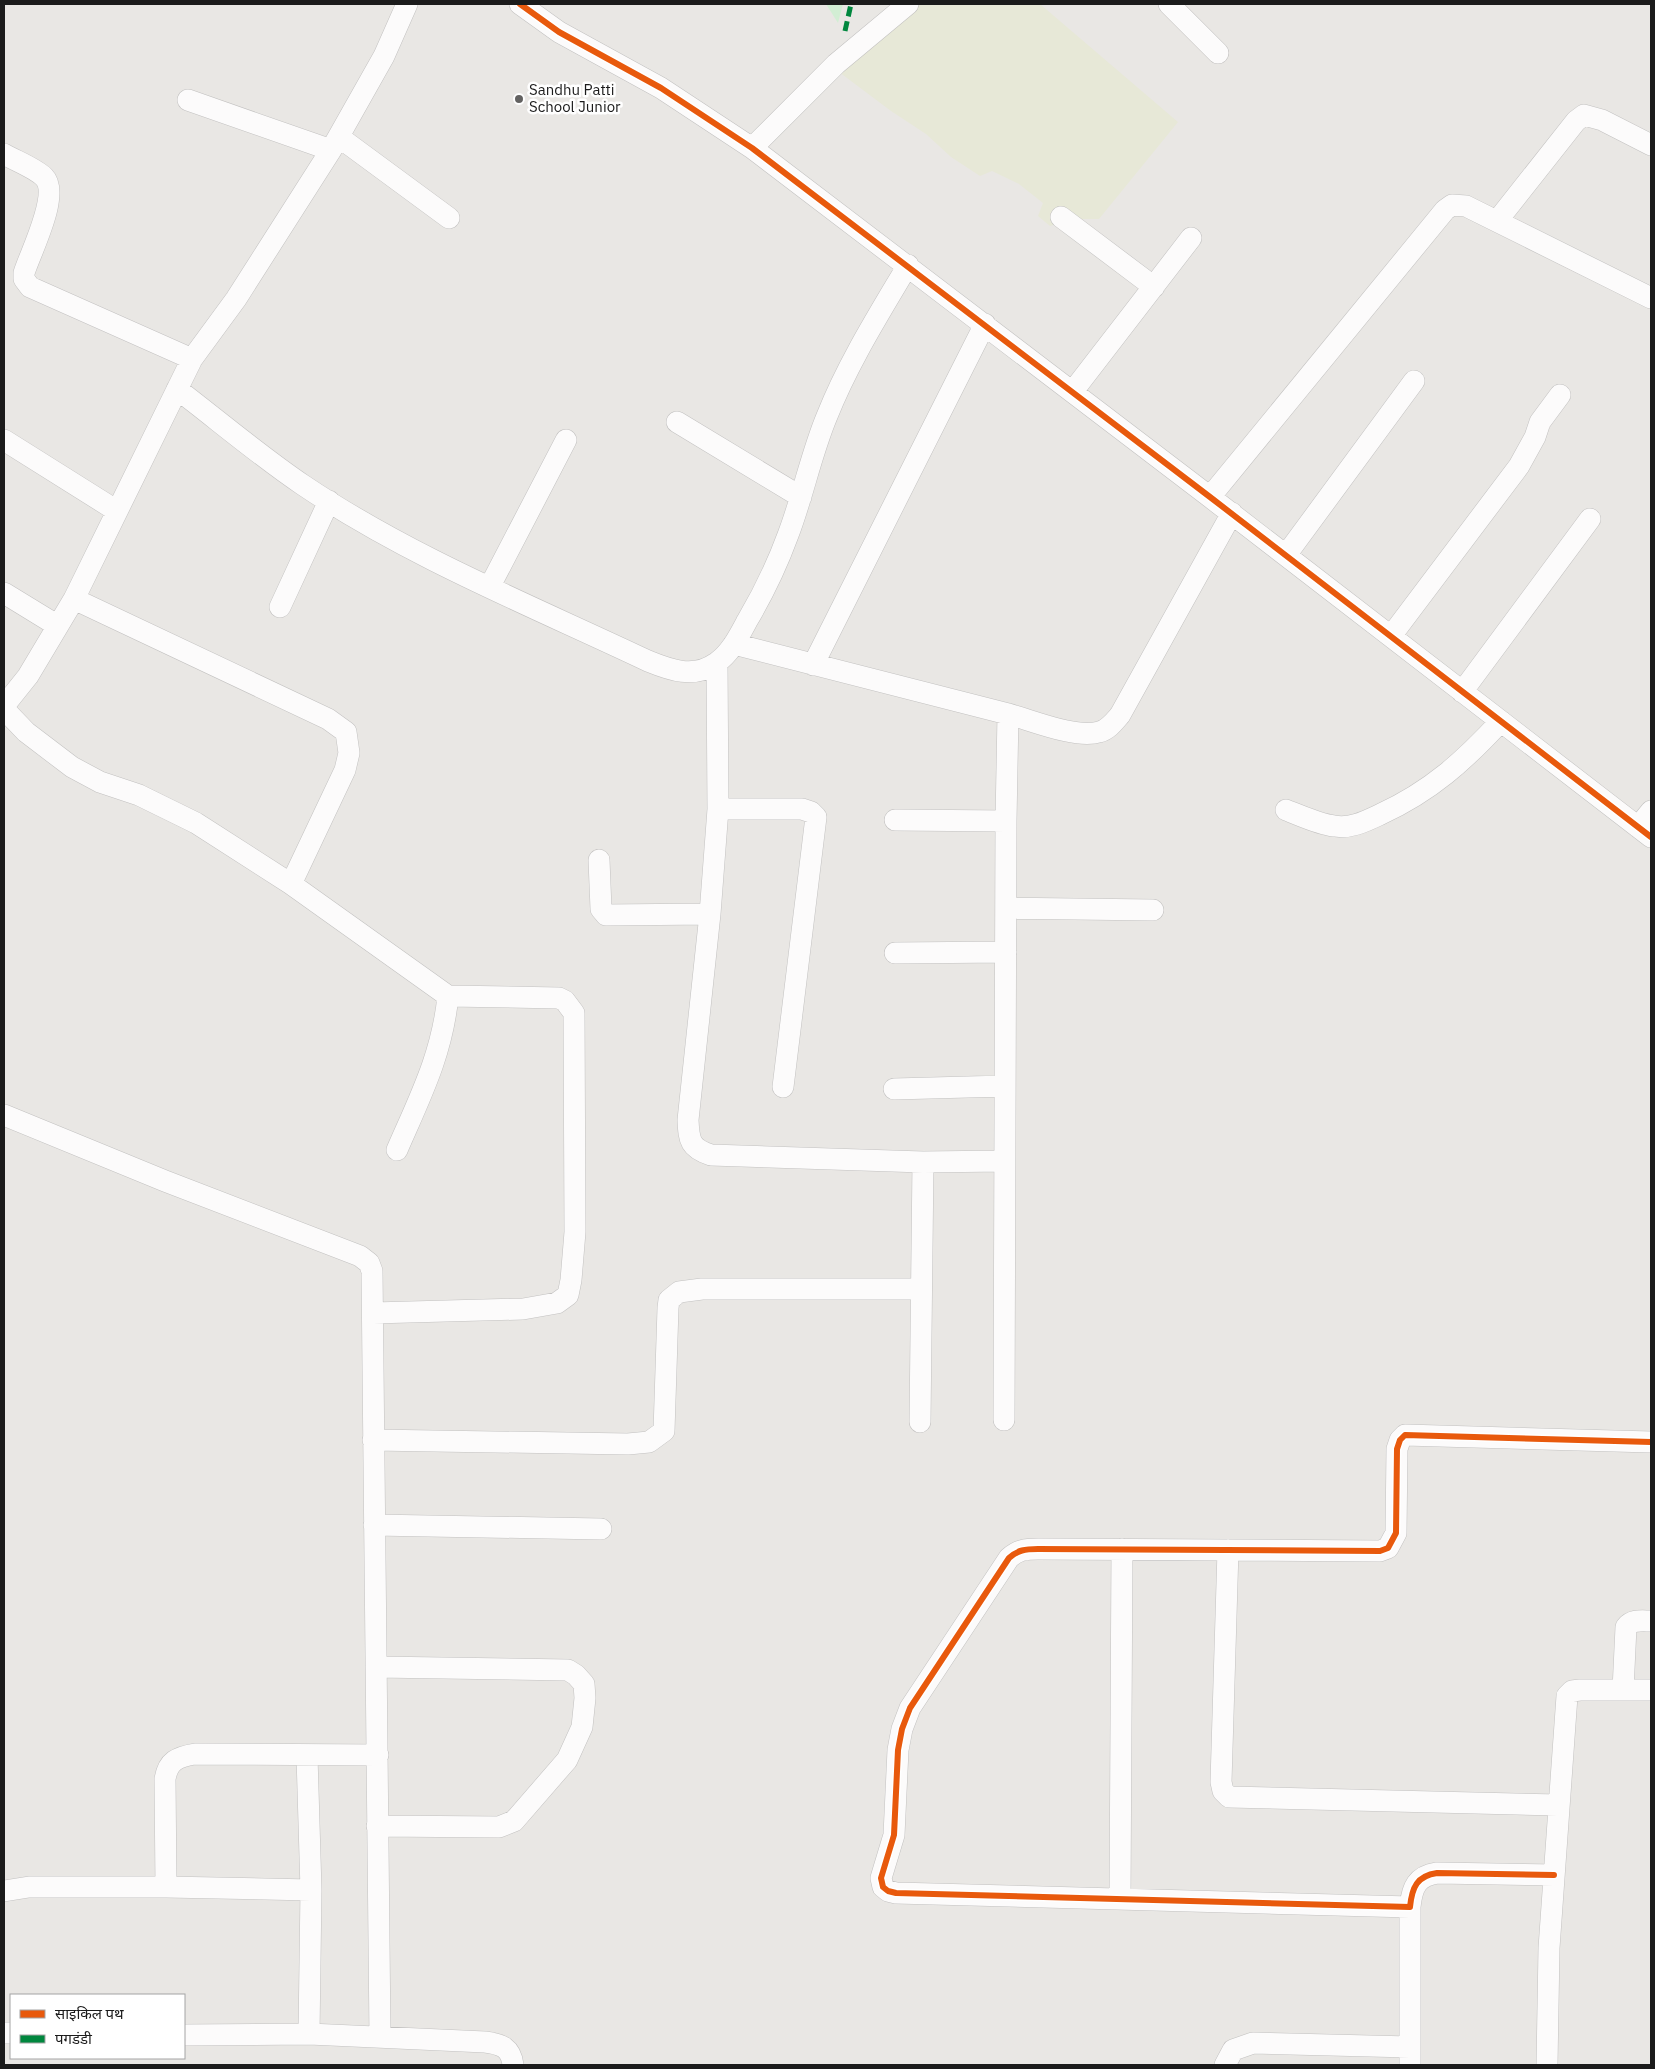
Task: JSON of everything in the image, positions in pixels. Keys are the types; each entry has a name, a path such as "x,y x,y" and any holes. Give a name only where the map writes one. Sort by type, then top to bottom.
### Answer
{"street":[{"path":"373,1313 523,1309 557,1303 568,1295 575,1232 574,1013 565,1001 558,998 448,996 290,884 196,823 139,795 100,782 72,768 26,732 6,700 28,676 74,599 192,359 246,283 335,144 384,56 407,4"},
{"path":"520,4 559,32 661,88 752,148 1210,496 1462,692 1647,825"},
{"path":"752,148 836,64 908,4"},
{"path":"1169,4 1218,53"},
{"path":"188,100 335,144 449,218"},
{"path":"1497,222 1576,121 1584,115 1602,120 1651,145"},
{"path":"4,154 44,177 50,192 47,209 24,273 24,279 30,287 192,359"},
{"path":"1210,496 1452,205 1466,206 1651,298"},
{"path":"1061,217 1154,287"},
{"path":"1072,391 1192,238"},
{"path":"177,389 303,485 415,550 669,670 685,673 704,670 717,663 734,644 762,596 788,535 826,417 853,359 908,265"},
{"path":"814,665 985,324"},
{"path":"1286,556 1414,381"},
{"path":"1391,636 1519,466 1535,437 1540,422 1560,395"},
{"path":"677,422 801,497"},
{"path":"4,440 118,511"},
{"path":"490,586 566,440"},
{"path":"280,607 329,501"},
{"path":"734,644 1075,732 1100,732 1111,725 1120,715 1232,514"},
{"path":"1462,692 1590,519"},
{"path":"4,593 58,626"},
{"path":"74,599 328,718 346,732 349,753 345,770 290,884"},
{"path":"717,663 718,809 710,914 688,1120 691,1143 698,1151 711,1155 923,1162 1004,1161"},
{"path":"1004,1420 1008,714"},
{"path":"1286,810 1334,826 1362,823 1402,805 1445,776 1466,759 1501,721"},
{"path":"718,809 802,809 811,812 816,817 783,1087"},
{"path":"895,820 1006,821"},
{"path":"599,860 601,909 606,915 710,914"},
{"path":"1006,908 1153,910"},
{"path":"895,953 1006,952"},
{"path":"397,1150 434,1064 442,1040 448,996"},
{"path":"894,1089 1005,1086"},
{"path":"4,1114 165,1181 360,1256 369,1264 372,1271 380,2036"},
{"path":"920,1422 920,1289 923,1162"},
{"path":"373,1440 628,1444 649,1442 660,1436 664,1431 668,1308 669,1300 679,1292 702,1289 920,1289"},
{"path":"1410,1907 888,1892 883,1887 881,1878 894,1835 898,1750 907,1715 926,1681 1009,1558 1015,1552 1023,1549 1380,1551 1388,1548 1396,1533 1397,1449 1400,1440 1405,1435 1651,1442"},
{"path":"374,1525 601,1529"},
{"path":"1120,1899 1122,1549"},
{"path":"1228,1550 1221,1782 1223,1791 1228,1797 1558,1805"},
{"path":"1623,1690 1626,1627 1635,1621 1651,1621"},
{"path":"376,1667 568,1670 576,1675 584,1684 586,1698 582,1727 567,1760 514,1822 499,1827 378,1826"},
{"path":"1546,2065 1554,1875 1567,1696 1572,1691 1580,1690 1651,1690"},
{"path":"166,1887 165,1779 167,1768 172,1761 195,1754 378,1755"},
{"path":"307,1756 311,1890 309,2034"},
{"path":"1225,2065 1233,2050 1253,2043 1410,2056 1410,1907 1411,1891 1417,1881 1426,1875 1437,1873 1554,1875"},
{"path":"4,1891 29,1887 311,1890"},
{"path":"185,2035 309,2034 380,2036 497,2044 510,2051 512,2065"}],"green space":[{"path":"826,4 843,4 838,23"},
{"path":"914,4 1040,4 1178,122 1099,219 1072,219 1050,226 1038,216 1043,203 1019,184 992,171 980,176 951,157 926,134 891,111 835,69"}],"marked path":[{"path":"845,31 851,4"}],"cycle path":[{"path":"520,4 559,32 661,88 752,148 1210,497 1651,837"},
{"path":"1554,1875 1437,1873 1420,1880 1414,1888 1410,1907 896,1893 888,1891 883,1887 881,1878 894,1835 898,1750 902,1729 910,1708 1009,1558 1016,1553 1038,1549 1380,1551 1388,1548 1396,1533 1397,1449 1400,1440 1405,1435 1651,1442"}],"place":[{"name":"Sandhu Patti School Junior","path":"519,99"}]}
